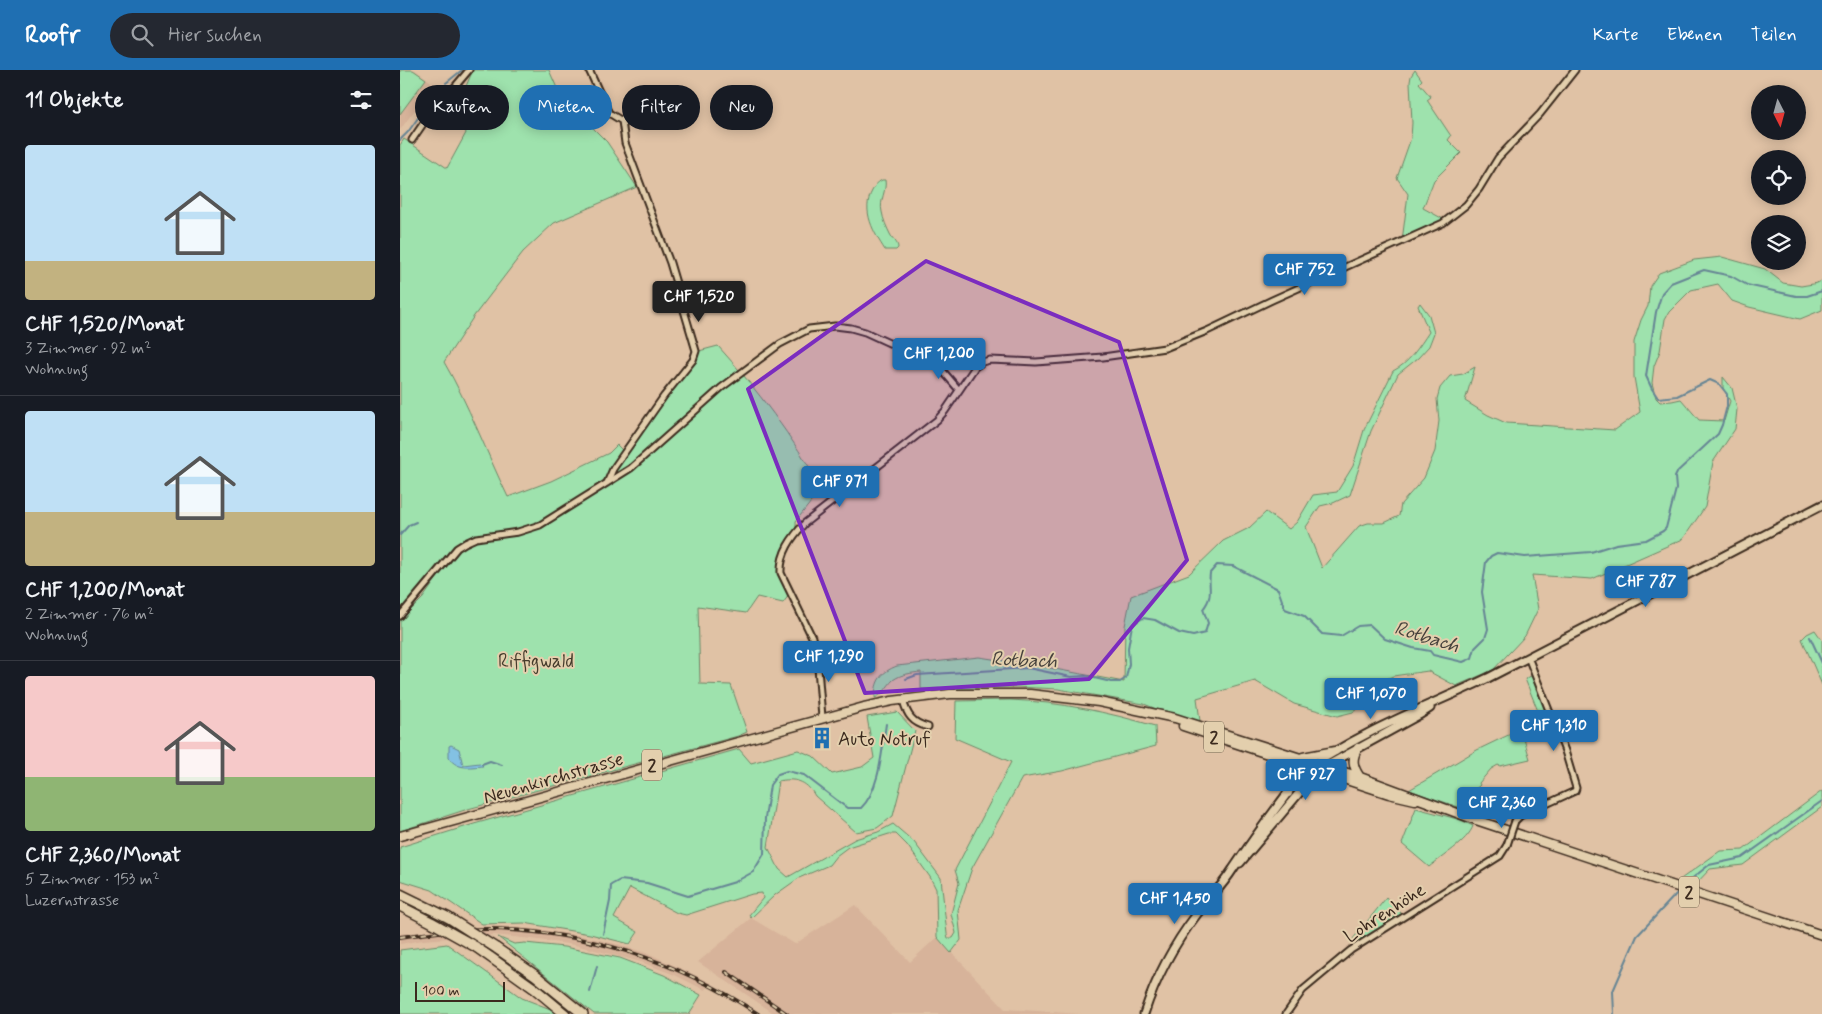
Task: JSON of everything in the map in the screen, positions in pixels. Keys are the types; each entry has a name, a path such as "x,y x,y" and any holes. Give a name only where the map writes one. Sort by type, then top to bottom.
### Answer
{"highway":[{"path":"400,894 449,918 496,948 542,981 583,1014"},
{"path":"400,906 433,922 476,947 535,989 565,1014"}],"main road":[{"path":"1298,757 1314,756 1335,751 1413,711 1437,702 1822,505"},
{"name":"Neuenkirchstrasse","path":"400,836 822,717 903,700 969,693 1030,694 1094,701 1175,718 1298,757 1317,767 1389,794 1404,799 1419,800"},
{"path":"1326,766 1419,715 1437,702"},
{"name":"Neuenkirchstrasse","path":"1156,715 1171,722 1308,768 1326,766 1405,793 1419,800"},
{"path":"1358,748 1353,764 1360,777"},
{"path":"1232,870 1246,857 1317,767 1335,751"},
{"path":"1274,757 1284,766 1287,772 1289,781 1288,793"},
{"path":"1144,1014 1160,973 1176,944 1308,768"},
{"name":"2","path":"1419,800 1822,936"}],"street":[{"path":"412,140 438,102 453,90 469,70"},
{"path":"589,70 609,113 622,121"},
{"path":"822,717 815,648 812,637 781,573 780,562 783,555 790,541 805,523 937,420 945,412 975,367 982,362 990,360 1036,362 1103,357 1165,348 1178,344 1443,223 1466,205 1479,189 1498,158 1540,114 1575,70"},
{"path":"606,483 612,469 664,396 693,360 696,351 665,248 625,143 623,130"},
{"path":"400,616 465,542 540,526 631,468 721,388 780,344 809,329 835,326 850,328 864,332 902,350 931,358 960,390"},
{"name":"Lohrenhöhe","path":"1286,1014 1303,990 1351,950 1500,856 1508,844 1515,821 1520,816 1575,791 1576,788 1565,751 1528,657"},
{"path":"903,700 909,717 918,724 928,726"}],"highlighted area":[{"path":"926,261 1119,342 1187,560 1089,679 865,693 748,389"}],"shaded area":[{"path":"400,70 415,70 434,84 415,85 415,110 400,130"},
{"path":"855,905 910,962 937,937 1005,1009 1081,1014 775,1014 698,962 751,918 795,944"},
{"path":"480,927 533,929 583,936 621,945 652,955 711,983 705,990 675,975 641,962 575,945 532,939 494,935 423,940 400,944 400,934"}],"green space":[{"path":"400,70 413,70 426,79 422,85 415,85 415,94 400,114"},
{"path":"473,70 549,70 556,85 519,85 519,130 595,130 607,142 637,187 554,223 523,252 474,316 444,362 508,497 551,481 609,453 617,445 623,451 603,481 563,510 540,523 524,529 466,541 400,614 400,145 404,139 447,168 466,133 465,130 509,130 509,85 467,85"},
{"path":"1415,70 1422,80 1419,83 1431,97 1427,100 1451,136 1448,140 1461,153 1434,180 1423,208 1445,220 1402,241 1408,194 1397,178 1411,138 1410,82"},
{"path":"882,180 885,180 885,188 881,208 885,223 897,244 898,248 896,250 885,250 873,229 868,214 869,199 872,191"},
{"path":"1722,257 1751,265 1751,270 1766,270 1783,283 1801,286 1822,281 1822,310 1800,319 1749,307 1732,301 1718,284 1691,290 1669,312 1665,319 1660,351 1654,366 1652,383 1656,398 1660,402 1681,399 1699,420 1724,421 1730,401 1723,388 1723,377 1732,388 1737,409 1735,429 1713,462 1705,507 1683,539 1592,579 1532,575 1538,609 1525,636 1493,670 1456,686 1428,671 1393,676 1378,683 1365,703 1353,712 1337,716 1294,704 1255,681 1197,698 1200,721 1144,704 1058,689 1018,687 921,689 921,672 896,678 875,698 876,687 880,678 887,671 897,666 979,657 1124,682 1125,626 1131,596 1189,574 1223,541 1249,528 1266,512 1289,529 1297,522 1313,495 1337,492 1353,466 1364,430 1393,371 1409,359 1429,332 1418,306 1420,303 1429,315 1434,333 1429,346 1418,358 1398,374 1371,431 1350,495 1333,503 1320,506 1306,527 1322,568 1359,526 1368,523 1384,523 1399,516 1401,504 1424,478 1435,451 1439,421 1437,399 1440,388 1450,376 1463,374 1475,367 1465,401 1506,423 1615,430 1640,412 1634,377 1634,342 1648,306 1650,286 1659,273 1694,260"},
{"name":"Riffigwald","path":"718,346 774,414 822,488 796,521 794,535 780,558 778,570 782,583 789,595 783,603 757,597 746,613 698,606 700,684 731,685 747,732 468,809 400,831 400,621 423,598 449,561 462,547 480,539 532,530 555,518 612,481 613,472 673,387 698,357 699,351"},
{"path":"1815,630 1822,640 1822,685 1802,639"},
{"path":"1533,675 1548,712 1540,716 1525,679"},
{"path":"1010,700 1047,703 1083,709 1155,726 1156,746 1062,771 1022,778 972,868 958,910 961,940 951,953 937,937 936,889 930,877 907,845 896,834 889,834 848,847 836,856 829,865 799,878 775,895 751,918 749,915 763,898 762,893 752,894 686,915 677,913 630,888 614,918 638,932 630,944 590,934 524,923 482,924 432,890 400,880 400,847 474,824 739,749 751,763 798,750 813,756 832,774 862,767 874,758 867,717 897,712 915,731 893,816 877,828 856,832 815,796 804,783 794,780 778,781 768,847 779,869 788,877 855,839 878,832 893,824 914,842 941,878 947,934 948,938 953,938 956,933 951,914 959,883 955,870 1011,762 955,738 956,701"},
{"path":"1521,729 1530,759 1498,765 1491,769 1479,783 1480,785 1470,794 1469,804 1464,809 1409,790 1477,750"},
{"path":"1822,791 1822,807 1743,865 1710,869 1693,887 1678,881 1720,851 1743,850"},
{"path":"1416,808 1461,820 1473,826 1460,843 1429,867 1402,844"},
{"path":"1386,898 1402,914 1355,945 1353,944 1353,939"},
{"path":"498,937 514,944 525,943 564,947 620,958 664,975 701,995 689,1014 594,1014"},
{"path":"447,944 522,998 553,1010 558,1014 400,1014 400,950"}],"water":[{"path":"451,745 459,749 463,765 480,763 483,766 464,767 452,762 449,758 449,746"}],"waterway":[{"path":"446,83 462,70"},
{"path":"400,140 415,122"},
{"name":"Rotbach","path":"906,679 917,675 1028,668 1071,677 1086,676 1111,682 1120,682 1126,678 1129,664 1128,648 1132,625 1143,618 1155,620 1179,633 1193,636 1205,633 1208,623 1203,609 1210,596 1210,573 1217,565 1233,566 1278,589 1285,609 1304,616 1322,634 1341,636 1358,626 1370,625 1385,639 1430,651 1433,655 1463,662 1472,658 1475,648 1485,638 1488,629 1482,592 1486,562 1491,556 1497,553 1525,557 1591,552 1616,544 1646,540 1663,531 1666,528 1676,489 1675,477 1678,471 1718,434 1727,406 1727,394 1719,384 1710,380 1677,396 1658,398 1646,376 1656,312 1662,293 1671,283 1704,270 1731,276 1747,285 1796,296 1807,296 1822,291"},
{"path":"400,535 409,525 416,522"},
{"path":"1810,637 1822,663"},
{"name":"Rotbach","path":"603,934 610,901 611,885 620,880 647,883 688,896 735,882 753,872 764,854 765,818 770,785 778,774 787,771 804,775 847,808 861,808 872,791 876,780 886,724"},
{"path":"482,764 490,761 502,765"},
{"path":"1685,884 1709,865 1742,858 1822,801"},
{"path":"1614,1014 1613,991 1637,936 1679,891"},
{"name":"Rotbach","path":"590,992 597,966"}],"railway":[{"path":"400,937 454,930 487,929 558,935 594,942 662,964 695,978 758,1014"},
{"path":"726,972 787,1014"}],"place":[{"name":"Auto Notruf","path":"822,738"}]}
